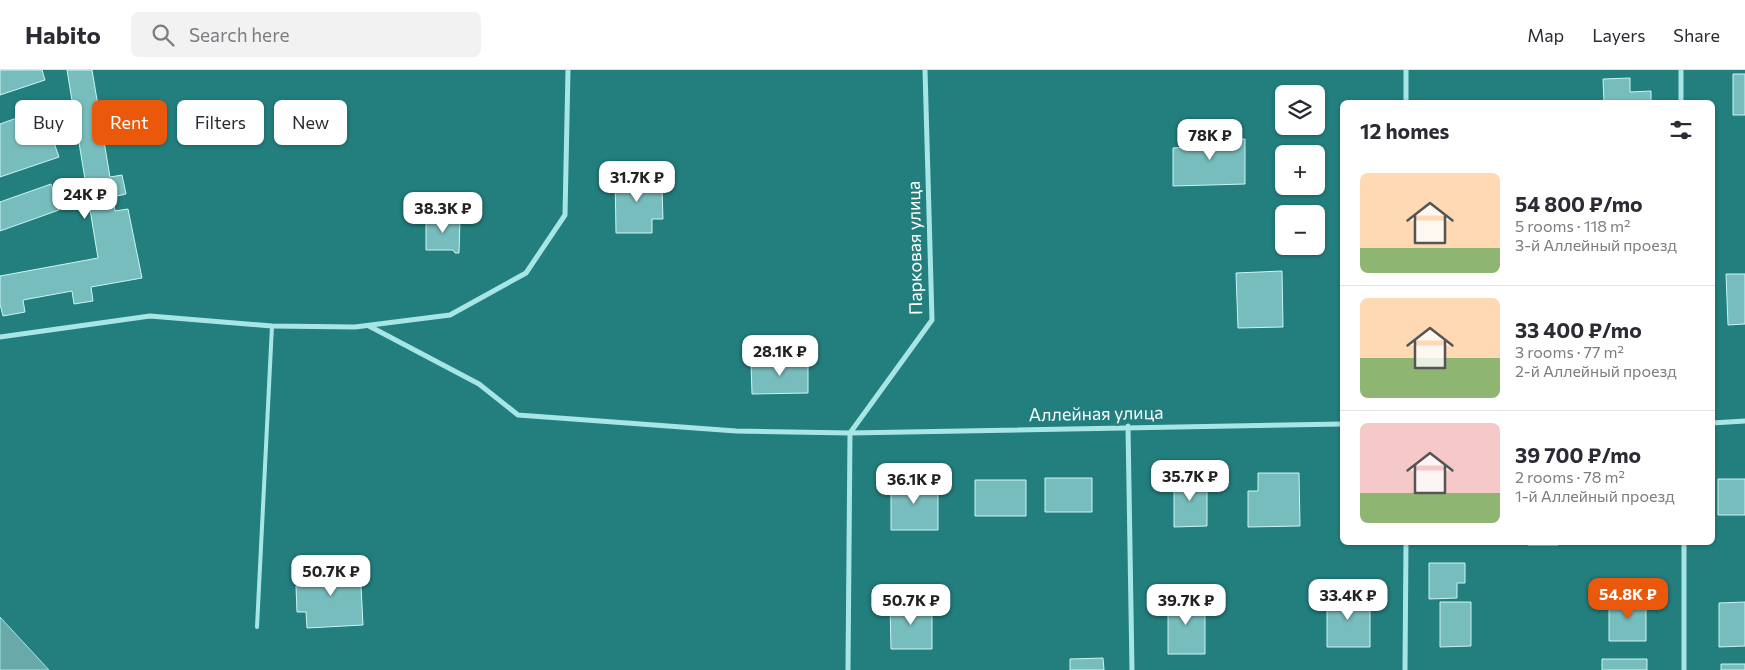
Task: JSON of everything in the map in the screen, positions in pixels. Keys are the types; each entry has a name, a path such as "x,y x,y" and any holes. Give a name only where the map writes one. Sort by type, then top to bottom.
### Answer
{"street":[{"path":"0,338 150,316 272,326 369,326 450,316 526,273 565,215 568,70"},
{"name":"Парковая улица","path":"850,433 932,320 925,70"},
{"path":"1406,70 1406,100"},
{"path":"1680,70 1681,100"},
{"name":"Аллейная улица","path":"369,326 479,384 518,415 736,431 850,433 1128,426 1340,424"},
{"path":"1715,423 1745,421"},
{"path":"1128,426 1132,670"},
{"path":"848,670 850,433"},
{"path":"1405,670 1406,545"},
{"path":"1684,545 1684,670"}],"lane":[{"path":"257,627 272,326"}],"water":[{"path":"0,617 49,670 0,670"}],"building":[{"path":"0,70 42,70 45,80 0,95"},
{"path":"67,70 92,70 97,100 92,100 92,145 105,145 110,177 122,175 126,194 113,197 115,211 128,209 142,278 91,287 93,301 74,304 72,291 23,300 25,312 3,316 0,304 0,276 98,258 79,145 82,145 82,100 72,100"},
{"path":"1733,74 1745,74 1745,115 1733,115"},
{"path":"1630,78 1630,92 1651,91 1651,100 1604,100 1603,79"},
{"path":"15,119 15,145 55,145 59,157 0,177 0,124"},
{"path":"1233,134 1233,139 1245,139 1245,184 1173,186 1173,148 1187,147 1187,135"},
{"path":"651,172 652,189 662,189 663,219 652,219 652,233 616,233 615,173"},
{"path":"51,184 59,210 0,231 0,202"},
{"path":"448,212 454,220 460,220 459,253 455,253 453,250 426,250 426,220 442,220 443,215"},
{"path":"1282,271 1283,327 1238,328 1236,273"},
{"path":"1726,274 1745,274 1745,324 1728,325"},
{"path":"808,361 808,393 752,394 751,362"},
{"path":"1258,473 1299,473 1300,526 1248,527 1248,491 1258,491"},
{"path":"1045,478 1092,478 1092,512 1045,512"},
{"path":"1207,478 1207,526 1174,527 1174,479"},
{"path":"1718,479 1745,479 1745,515 1718,515"},
{"path":"891,480 938,480 938,530 891,530"},
{"path":"975,480 1026,480 1026,516 975,516"},
{"path":"1429,563 1465,563 1465,583 1457,583 1457,598 1429,599"},
{"path":"360,566 363,625 307,628 306,612 297,612 296,586 305,586 304,569"},
{"path":"1327,595 1370,595 1370,647 1327,647"},
{"path":"1168,598 1205,598 1205,654 1168,654"},
{"path":"1609,599 1646,599 1646,641 1609,641"},
{"path":"1440,602 1471,602 1471,646 1440,647"},
{"path":"1745,602 1745,646 1719,647 1719,603"},
{"path":"890,603 932,603 932,649 891,649"},
{"path":"1103,658 1104,670 1070,670 1070,659"},
{"path":"1602,659 1647,659 1647,670 1602,670"},
{"path":"1721,664 1745,664 1745,670 1721,670"}]}
